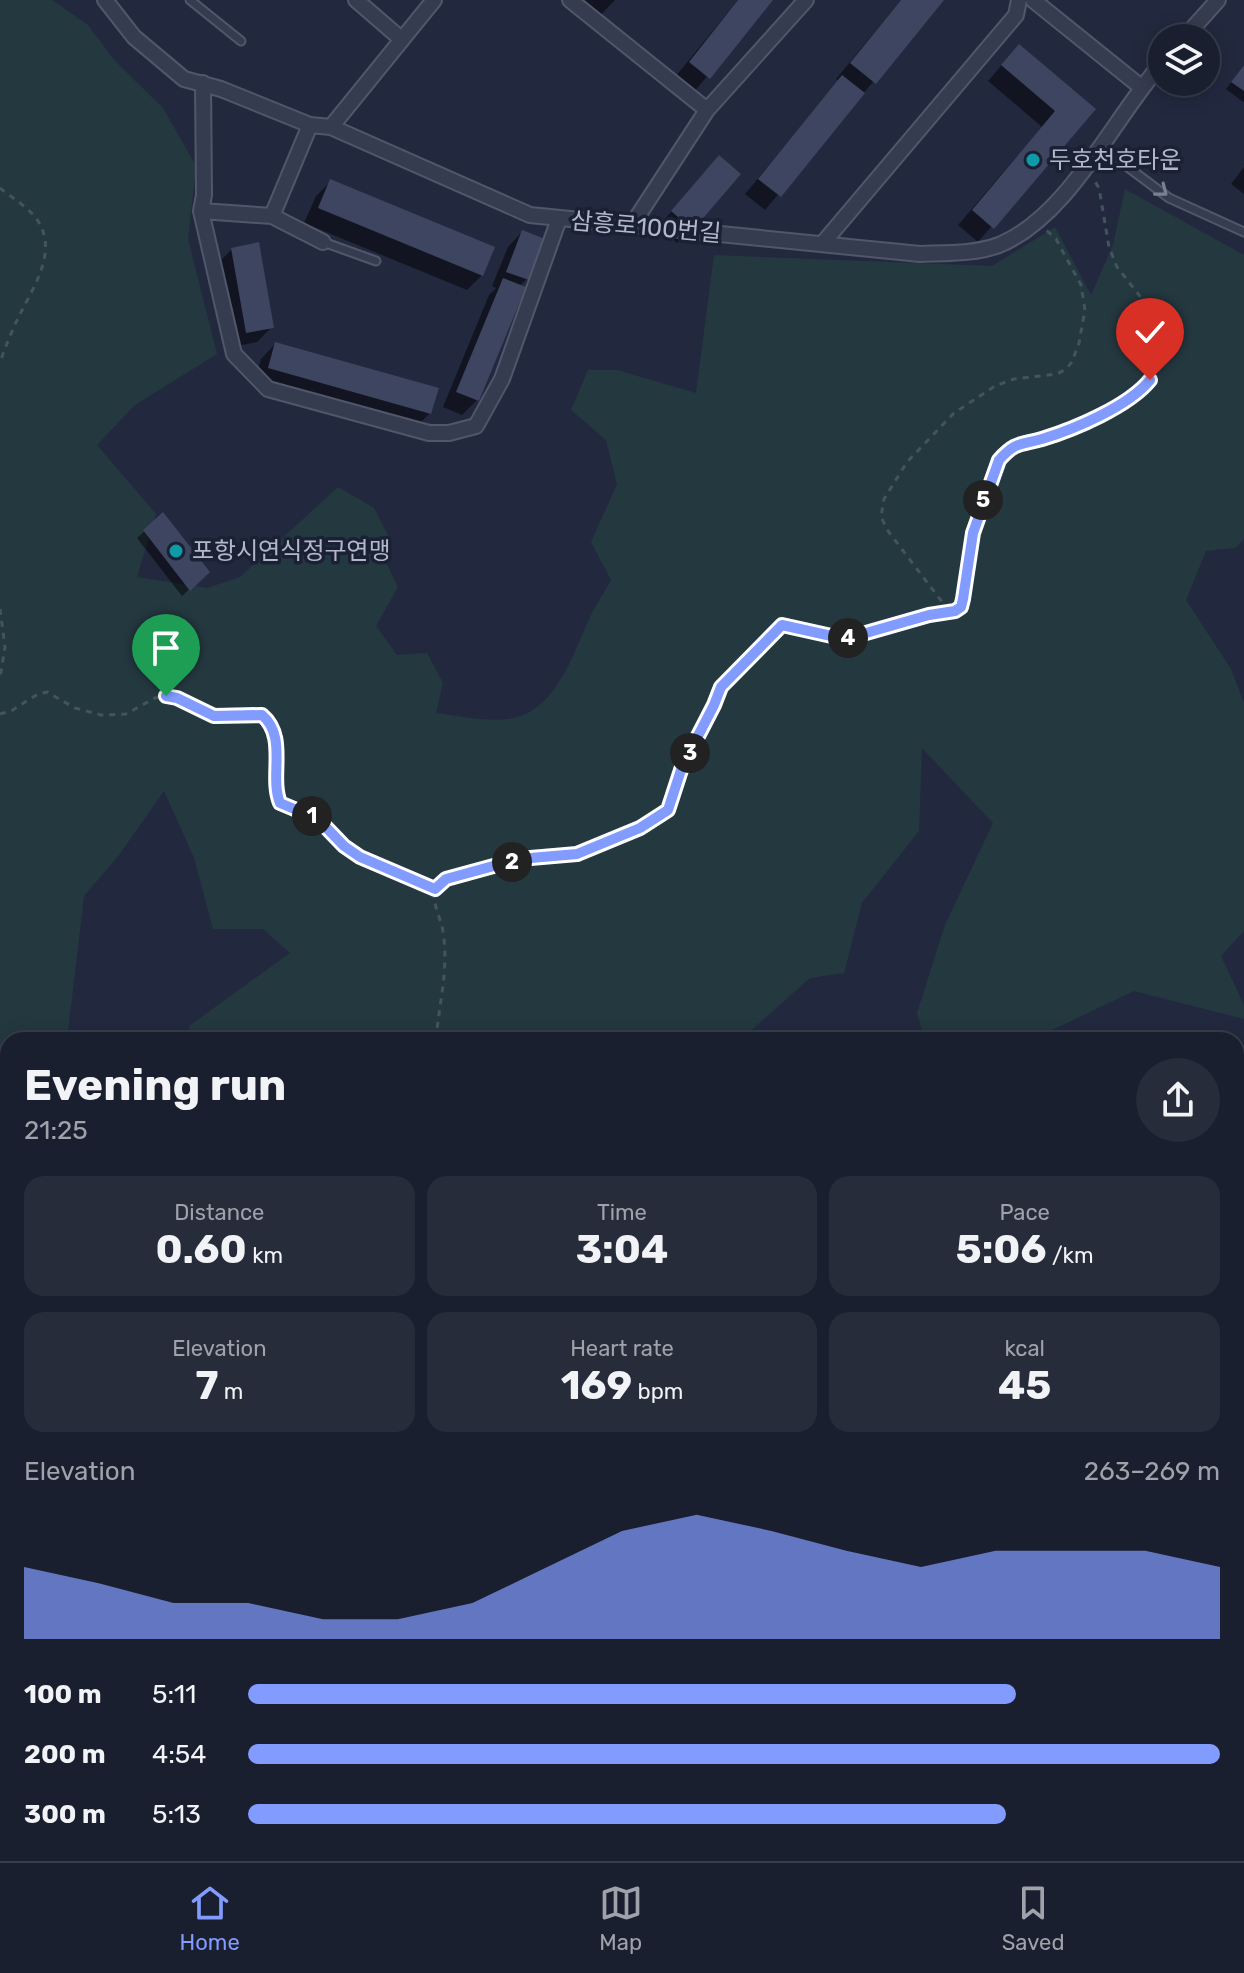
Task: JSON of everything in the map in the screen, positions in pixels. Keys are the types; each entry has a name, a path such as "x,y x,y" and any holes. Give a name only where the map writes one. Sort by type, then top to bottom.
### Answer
{"street":[{"name":"삼흥로100번길","path":"105,0 134,37 184,79 203,83 310,125 331,127 530,215 920,254 964,252 998,245 1031,228 1057,203 1148,79"},
{"path":"356,0 400,38"},
{"path":"331,127 400,38 434,0"},
{"path":"570,0 707,110"},
{"path":"632,225 707,110 806,0"},
{"path":"823,243 1016,15 1019,0"},
{"path":"1033,0 1141,87"},
{"path":"1197,24 1218,0"},
{"path":"203,83 204,195 201,211 234,354 268,389 429,433 449,433 476,426 502,379 559,219"},
{"path":"272,216 310,125"},
{"path":"201,211 272,216 323,242"}],"lane":[{"path":"190,0 241,41"},
{"path":"1100,145 1169,198 1244,232"},
{"path":"323,242 376,261"}],"path":[{"path":"437,1032 444,997 445,957 443,931 433,895 435,889 446,879 519,859 577,854 640,828 668,810 682,767 721,687 782,625 845,639 961,607 973,533 999,460 1024,441 1041,439 1107,414 1140,393 1158,361 1155,332 1147,309 1117,267 1109,247 1099,188 1094,180 1080,172"},
{"path":"0,188 35,215 41,224 44,251 39,279 19,316 0,363"},
{"path":"949,611 888,531 881,517 881,508 907,462 966,403 1014,379 1057,374 1072,362 1085,310 1081,285 1056,239 1037,223"},
{"path":"0,609 5,647 0,678"},
{"path":"0,714 47,692 75,708 101,715 126,714 155,698 166,696 214,716 262,715 271,727 278,759 276,793 280,803 318,819 344,846 360,857 435,889"}],"shaded area":[{"path":"0,0 52,0 88,25 115,61 163,108 196,166 188,239 217,354 135,405 97,445 156,514 137,577 207,588 240,577 338,487 374,508 389,537 382,555 398,587 376,626 397,655 427,653 443,683 436,713 488,720 518,717 533,710 555,688 611,580 591,542 617,484 606,440 571,410 588,370 617,370 696,393 714,255 992,266 1055,227 1091,295 1113,245 1125,189 1244,255 1244,539 1235,548 1206,551 1186,600 1231,669 1244,703 1244,931 1221,956 1244,1005 1244,1019 1134,991 1048,1032 923,1032 917,1013 945,925 993,823 922,748 919,831 862,903 844,973 810,978 749,1032 189,1032 189,1026 290,953 263,929 213,929 194,858 164,791 119,855 84,896 68,1032 0,1032"}],"building":[{"path":"738,0 773,0 710,79 689,62"},
{"path":"901,0 944,0 876,84 850,63"},
{"name":"두호천호타운","path":"1019,44 1096,109 994,229 972,210 1055,111 1001,65"},
{"path":"1244,65 1244,91 1231,82"},
{"path":"842,75 865,93 781,197 758,179"},
{"path":"719,155 741,174 693,230 671,211"},
{"path":"330,179 495,247 483,276 318,208"},
{"path":"522,230 545,239 529,280 506,272"},
{"path":"259,242 274,328 246,333 231,248"},
{"path":"503,278 526,287 479,401 456,392"},
{"path":"275,342 439,388 431,414 268,368"},
{"name":"포항시연식정구연맹","path":"163,512 210,572 190,591 143,530"}],"place":[{"name":"두호천호타운","path":"1033,160"},
{"name":"포항시연식정구연맹","path":"176,551"}],"route":[{"path":"166,696 222,718 262,715 271,727 278,759 276,793 280,803 318,819 344,846 360,857 411,880 435,889 446,879 519,859 577,854 640,828 668,810 682,767 721,687 734,670 782,625 845,639 961,607 973,533 999,460 1024,441 1041,439 1107,414 1140,393 1150,380"}]}
